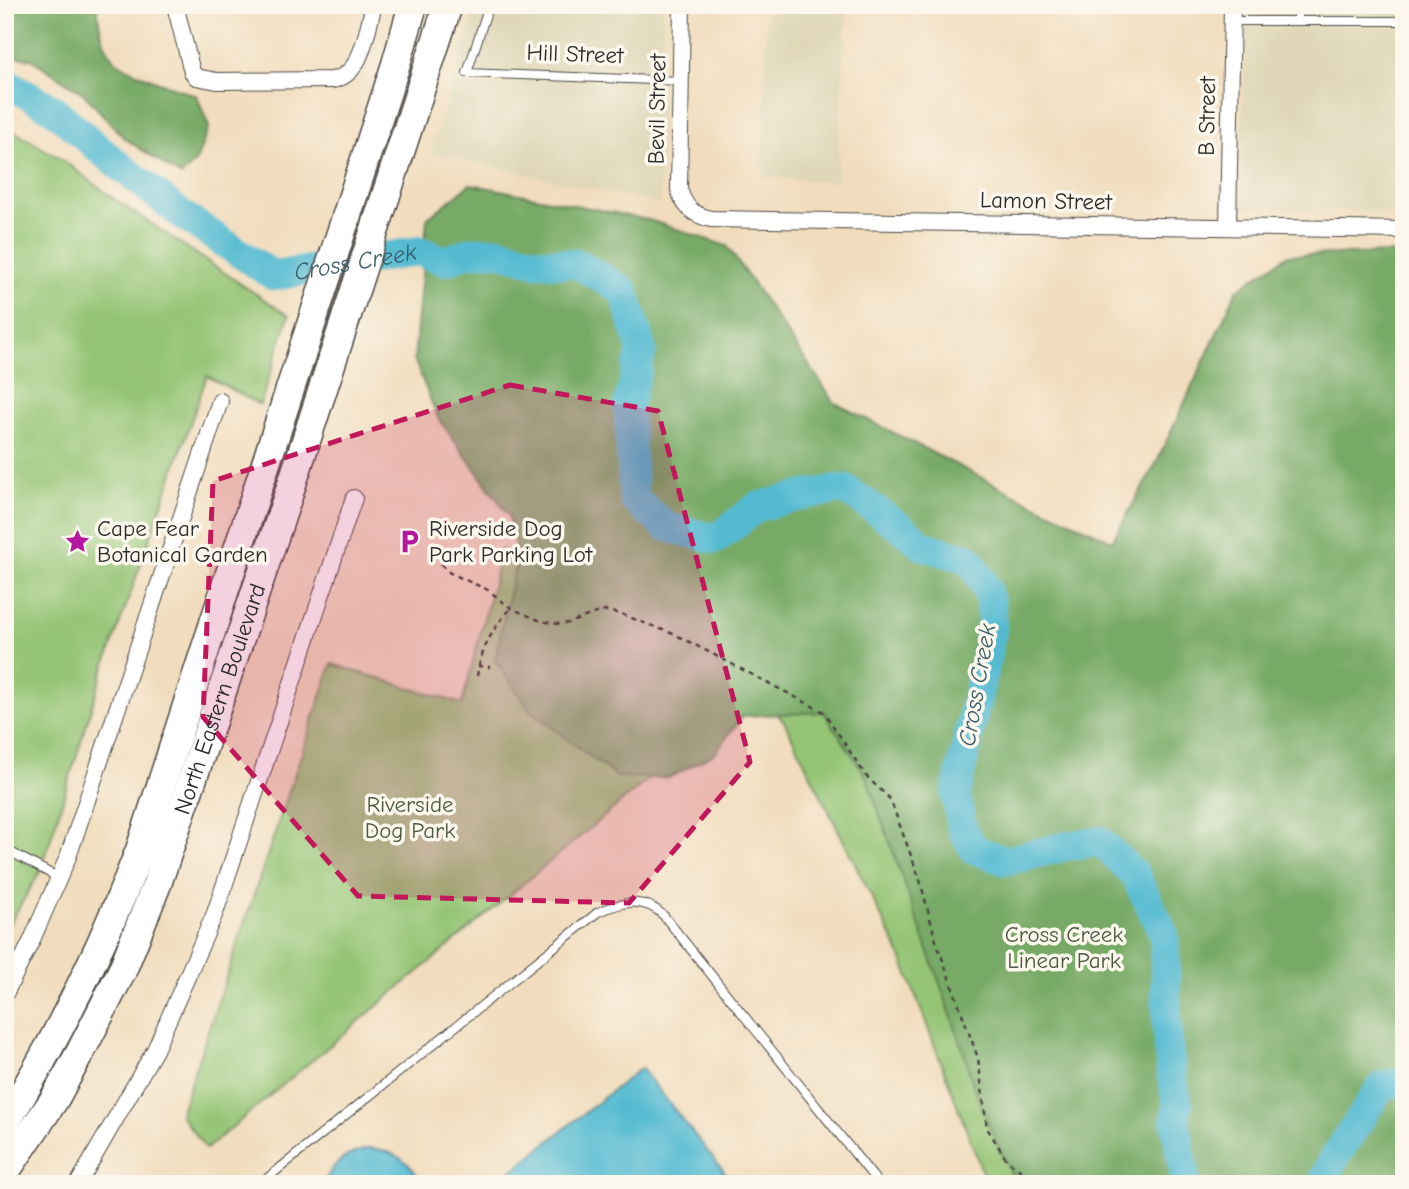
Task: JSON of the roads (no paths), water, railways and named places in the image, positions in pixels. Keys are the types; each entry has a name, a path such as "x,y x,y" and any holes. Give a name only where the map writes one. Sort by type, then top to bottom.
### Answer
{"highway":[{"name":"North Eastern Boulevard","path":"5,1123 71,1009 124,890 154,809 413,5"},
{"name":"North Eastern Boulevard","path":"5,1172 54,1100 81,1051 139,930 172,845 448,5"}],"street":[{"path":"175,5 189,65 196,77 217,81 332,80 346,76 358,59 373,5"},
{"name":"Bevil Street","path":"682,5 679,189 682,201 690,210"},
{"name":"B Street","path":"1228,228 1232,13"},
{"name":"Lamon Street","path":"690,210 711,219 1404,230"},
{"path":"5,994 32,942 85,809 220,401"},
{"path":"79,1184 155,1050 215,913 354,498"}],"lane":[{"name":"Hill Street","path":"489,5 467,73 681,81"},
{"path":"1297,20 1298,5"},
{"path":"1232,13 1297,20 1404,21"},
{"path":"5,849 59,878"},
{"path":"260,1184 598,912 631,901 655,907 664,916 880,1184"}],"water":[{"path":"641,1068 734,1184 495,1184"},
{"path":"370,1148 401,1158 413,1169 422,1184 324,1184 336,1164"}],"waterway":[{"name":"Cross Creek","path":"5,82 53,109 182,215 274,276 419,251 445,261 470,252 499,251 537,262 578,264 624,291 642,350 628,405 634,499 666,527 716,539 757,507 809,494 845,489 923,546 969,559 987,592 992,630 956,793 962,829 974,849 1005,861 1100,841 1135,875 1164,934 1168,1046 1178,1104 1175,1120 1186,1184"},
{"name":"Cross Creek","path":"1322,1184 1332,1162 1381,1087 1404,1081"}],"place":[{"name":"Cape Fear Botanical Garden","path":"77,541"},
{"name":"Riverside Dog Park Parking Lot","path":"409,541"}],"park label":[{"name":"Riverside Dog Park","path":"410,817"},
{"name":"Cross Creek Linear Park","path":"1064,947"}]}
